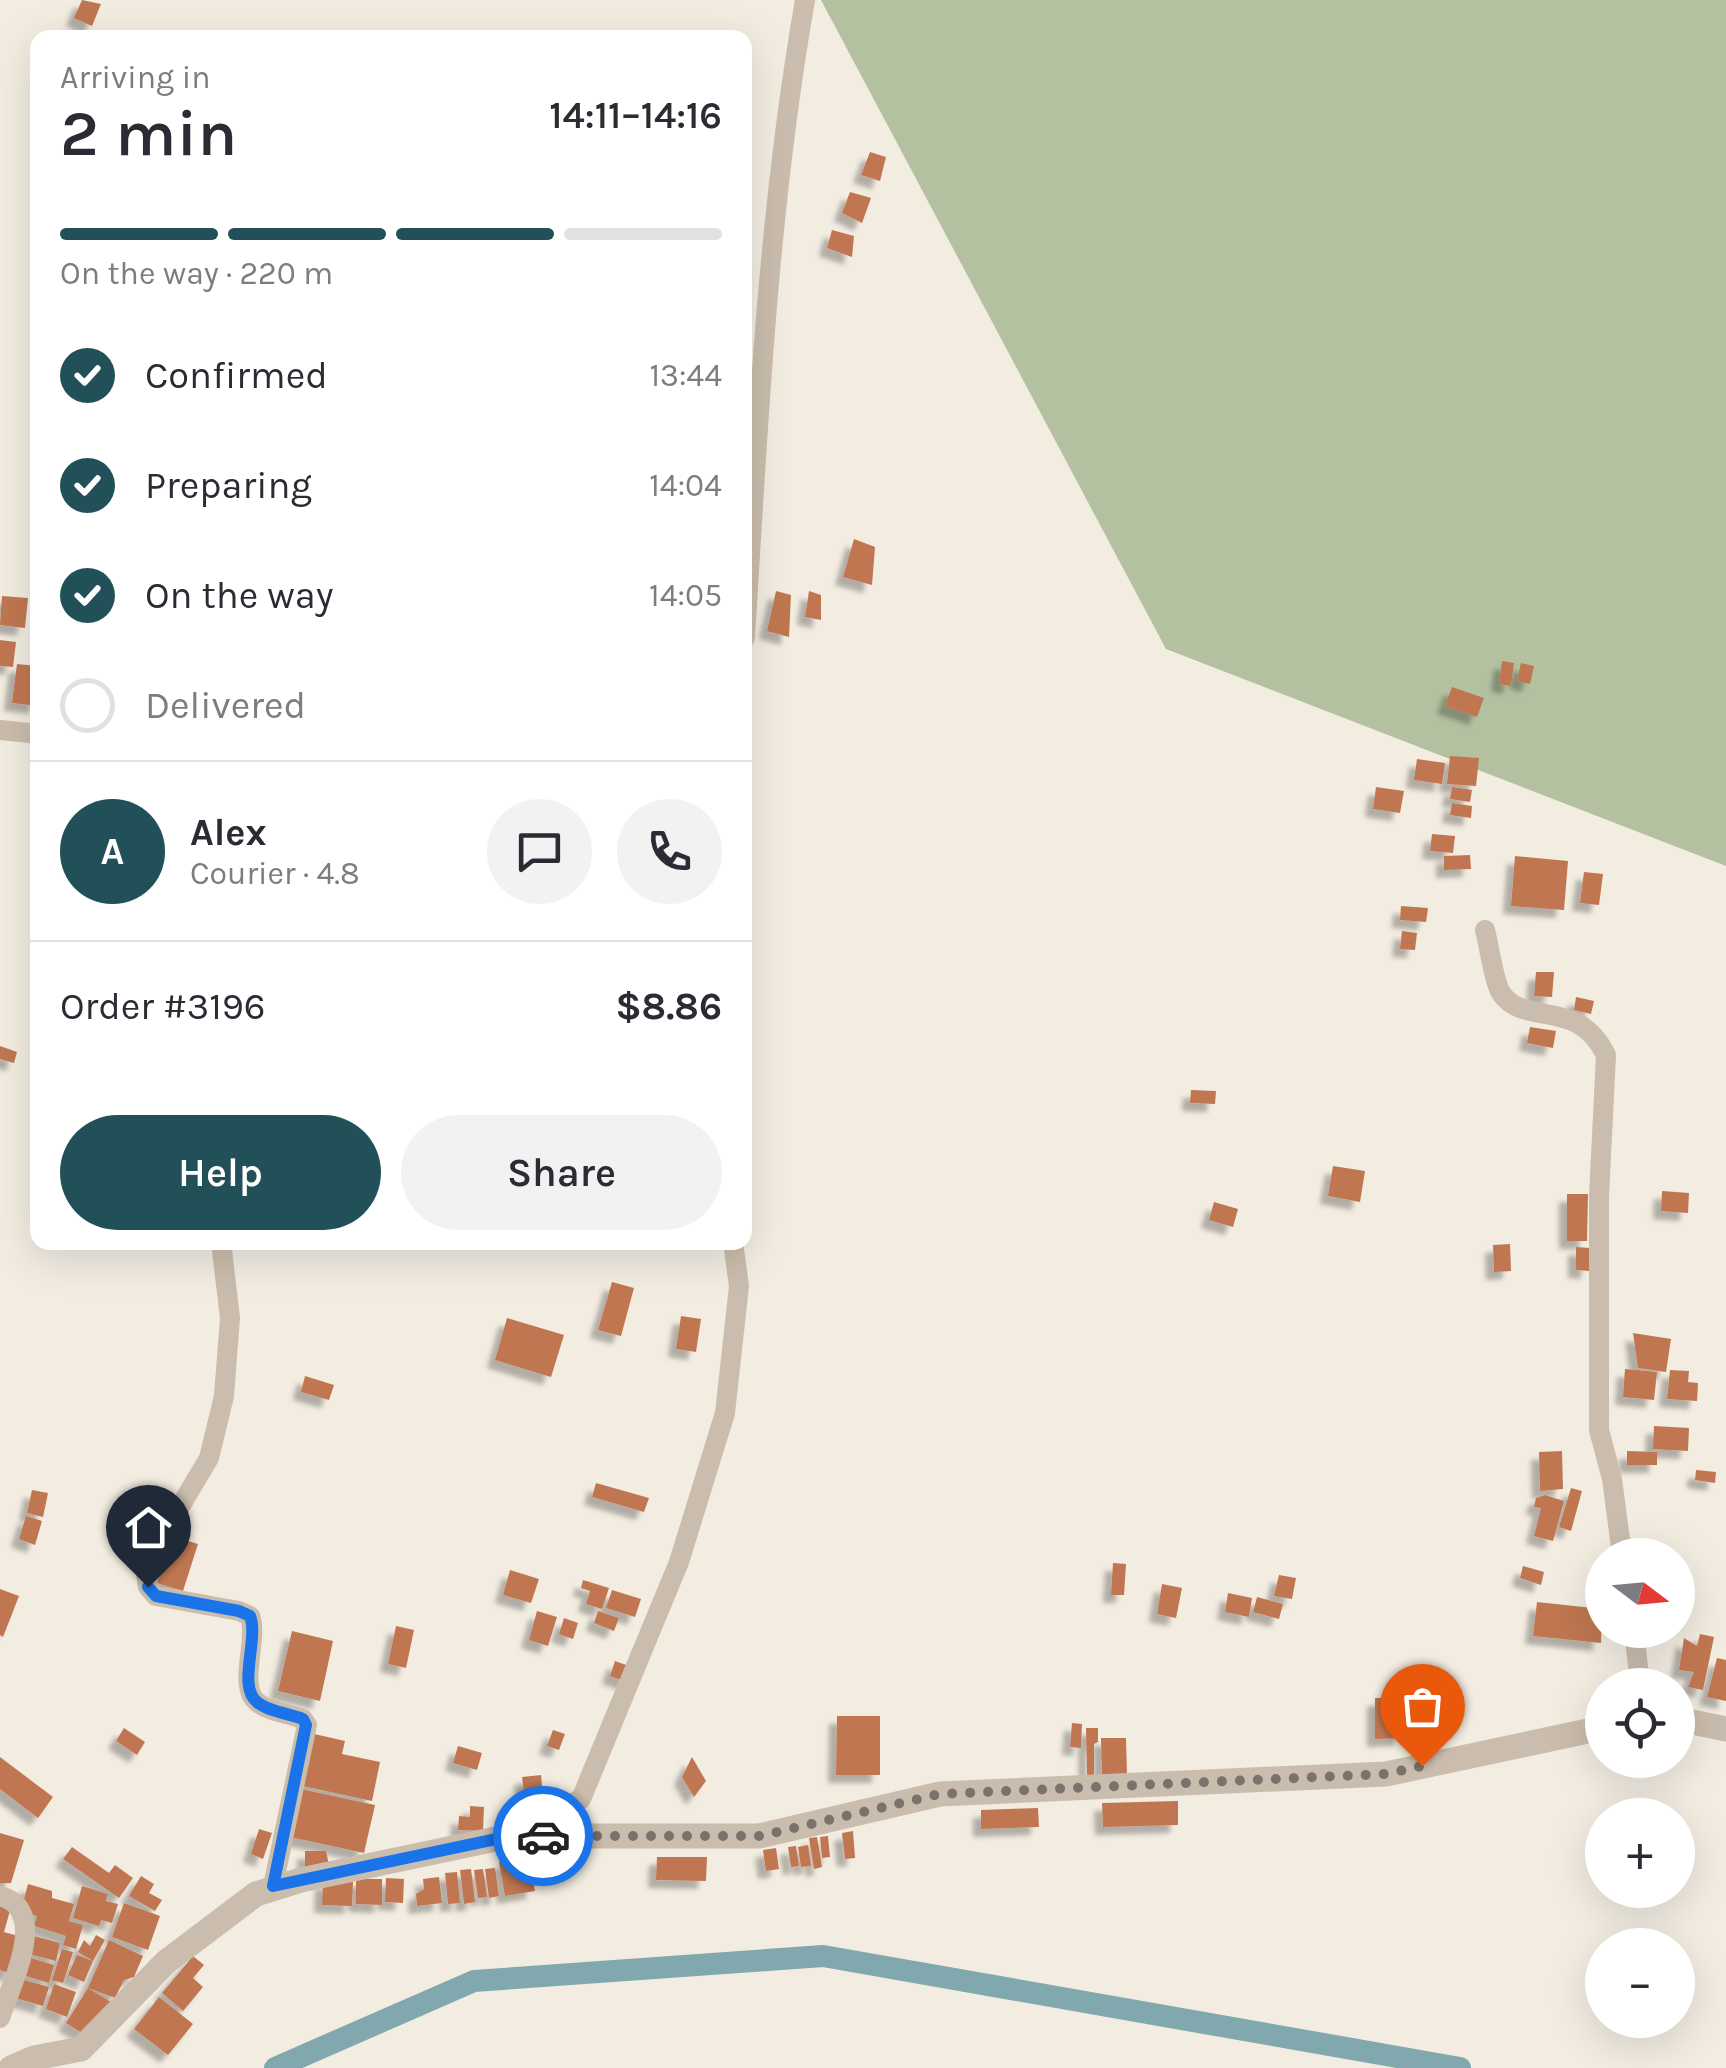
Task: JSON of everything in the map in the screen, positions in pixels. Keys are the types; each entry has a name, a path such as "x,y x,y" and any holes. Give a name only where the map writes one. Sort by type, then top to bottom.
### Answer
{"street":[{"path":"752,521 766,286 805,0"},
{"path":"0,730 30,733"},
{"path":"1485,930 1499,991 1516,1006 1580,1022 1598,1037 1606,1055 1606,1121 1599,1196 1599,1430 1612,1479 1620,1538"},
{"path":"222,1250 230,1318 224,1396 209,1458 168,1527 146,1574 148,1587 156,1596 250,1616 254,1628 248,1680 251,1693 257,1702 303,1719 306,1725 273,1886"},
{"path":"510,1836 581,1798 679,1562 725,1413 739,1286 734,1250"},
{"path":"1695,1723 1726,1729"},
{"path":"11,2068 34,2058 81,2049 166,1962 256,1894 273,1886 510,1836 760,1836 940,1794 1386,1774 1585,1732"},
{"path":"0,1896 17,1905 25,1921 25,1944 0,2018"}],"green space":[{"path":"821,0 1726,0 1726,866 1166,649"}],"building":[{"path":"82,0 101,4 92,26 74,18"},
{"path":"870,152 886,157 880,181 861,175"},
{"path":"850,192 871,198 862,223 842,213"},
{"path":"832,230 854,236 852,257 827,248"},
{"path":"854,539 875,547 872,585 843,577"},
{"path":"776,591 791,595 789,637 767,631"},
{"path":"809,591 821,595 821,620 805,617"},
{"path":"2,596 28,598 25,628 0,625"},
{"path":"0,640 16,642 13,667 0,666"},
{"path":"1502,661 1514,663 1511,686 1499,684"},
{"path":"1521,663 1534,666 1530,684 1517,681"},
{"path":"17,664 30,665 30,705 12,703"},
{"path":"1452,687 1484,698 1477,717 1445,706"},
{"path":"1450,756 1479,758 1476,786 1447,784"},
{"path":"1417,759 1445,763 1442,784 1414,780"},
{"path":"1376,787 1404,791 1400,813 1373,809"},
{"path":"1452,787 1472,790 1470,802 1450,799"},
{"path":"1452,803 1472,806 1471,818 1450,815"},
{"path":"1432,834 1455,836 1453,853 1430,851"},
{"path":"1470,855 1471,869 1444,870 1444,856"},
{"path":"1515,856 1568,861 1564,910 1511,906"},
{"path":"1584,872 1603,874 1599,905 1580,903"},
{"path":"1401,906 1428,908 1426,922 1400,920"},
{"path":"1402,931 1417,933 1415,950 1400,949"},
{"path":"1536,972 1554,972 1552,997 1534,996"},
{"path":"1576,997 1594,1001 1591,1014 1574,1010"},
{"path":"1530,1027 1556,1031 1553,1048 1527,1043"},
{"path":"0,1046 17,1052 14,1063 0,1059"},
{"path":"1191,1090 1216,1091 1215,1104 1190,1103"},
{"path":"1333,1166 1365,1171 1360,1202 1328,1196"},
{"path":"1662,1191 1689,1193 1688,1213 1661,1211"},
{"path":"1567,1194 1588,1194 1587,1241 1567,1241"},
{"path":"1214,1202 1238,1209 1233,1227 1209,1220"},
{"path":"1510,1244 1511,1271 1494,1272 1493,1245"},
{"path":"1576,1247 1590,1248 1589,1271 1576,1270"},
{"path":"612,1282 634,1288 621,1336 598,1330"},
{"path":"681,1316 701,1319 696,1352 676,1349"},
{"path":"507,1318 564,1335 551,1377 495,1360"},
{"path":"1633,1333 1671,1339 1666,1372 1638,1368"},
{"path":"1625,1369 1657,1372 1654,1400 1623,1397"},
{"path":"1670,1370 1689,1371 1688,1382 1698,1383 1697,1401 1667,1399"},
{"path":"305,1376 334,1385 329,1400 301,1392"},
{"path":"1654,1426 1689,1428 1688,1451 1653,1449"},
{"path":"1562,1451 1563,1489 1540,1491 1539,1452"},
{"path":"1627,1451 1657,1452 1657,1465 1627,1465"},
{"path":"1696,1470 1716,1472 1715,1483 1695,1480"},
{"path":"596,1483 649,1498 644,1512 592,1497"},
{"path":"1571,1488 1582,1491 1571,1531 1559,1527"},
{"path":"32,1490 48,1493 43,1517 27,1513"},
{"path":"1545,1495 1564,1501 1553,1541 1534,1536 1541,1508 1534,1507 1536,1498"},
{"path":"26,1516 42,1521 35,1545 19,1539"},
{"path":"172,1536 198,1544 183,1591 157,1583"},
{"path":"1113,1563 1126,1564 1124,1595 1111,1595"},
{"path":"1523,1566 1544,1572 1541,1585 1520,1578"},
{"path":"510,1570 539,1579 531,1603 503,1595"},
{"path":"1279,1575 1296,1578 1292,1599 1274,1596"},
{"path":"583,1580 609,1588 602,1609 586,1604 590,1591 581,1588"},
{"path":"1162,1584 1182,1588 1176,1618 1157,1614"},
{"path":"0,1589 19,1596 3,1637 0,1635"},
{"path":"612,1590 641,1599 635,1617 606,1608"},
{"path":"1228,1593 1252,1598 1249,1617 1225,1612"},
{"path":"1257,1597 1283,1604 1279,1619 1253,1612"},
{"path":"1537,1602 1585,1607 1585,1641 1533,1636"},
{"path":"537,1611 557,1617 548,1646 529,1640"},
{"path":"598,1611 619,1618 614,1631 594,1623"},
{"path":"564,1618 578,1623 573,1639 559,1634"},
{"path":"396,1626 414,1630 406,1668 388,1664"},
{"path":"292,1631 333,1641 320,1701 278,1691"},
{"path":"1700,1634 1714,1637 1703,1690 1695,1688 1695,1668 1679,1668 1682,1648 1697,1646"},
{"path":"1717,1658 1726,1660 1726,1701 1707,1697"},
{"path":"615,1661 632,1667 627,1682 610,1676"},
{"path":"1375,1698 1415,1698 1415,1722 1402,1722 1402,1738 1375,1739"},
{"path":"837,1716 880,1716 880,1775 836,1775"},
{"path":"1072,1723 1082,1724 1081,1748 1070,1747"},
{"path":"124,1728 145,1742 137,1755 116,1741"},
{"path":"1086,1728 1098,1728 1094,1776 1087,1776"},
{"path":"553,1730 565,1734 559,1750 547,1746"},
{"path":"310,1733 345,1741 342,1754 380,1762 372,1801 298,1785"},
{"path":"1101,1738 1126,1738 1127,1776 1102,1777"},
{"path":"458,1746 482,1753 477,1770 453,1763"},
{"path":"0,1757 53,1797 38,1818 0,1789"},
{"path":"692,1757 706,1781 694,1797 682,1777"},
{"path":"541,1775 543,1798 525,1800 522,1777"},
{"path":"301,1789 375,1805 364,1853 290,1837"},
{"path":"1178,1801 1178,1825 1103,1827 1102,1803"},
{"path":"470,1806 484,1807 483,1831 458,1830 459,1816 470,1817"},
{"path":"1038,1808 1039,1827 981,1829 981,1810"},
{"path":"259,1829 272,1833 263,1859 251,1854"},
{"path":"853,1831 855,1858 845,1859 842,1833"},
{"path":"0,1833 24,1840 11,1883 0,1883"},
{"path":"828,1836 830,1857 822,1858 820,1837"},
{"path":"817,1837 822,1867 814,1869 809,1838"},
{"path":"808,1845 811,1866 801,1867 798,1847"},
{"path":"796,1846 799,1866 791,1867 788,1847"},
{"path":"72,1847 109,1873 115,1865 133,1878 119,1898 63,1859"},
{"path":"776,1848 779,1869 766,1871 763,1850"},
{"path":"305,1851 326,1851 329,1865 305,1867"},
{"path":"539,1855 543,1873 532,1875 535,1891 505,1896 499,1862"},
{"path":"657,1857 707,1857 706,1881 656,1880"},
{"path":"495,1868 499,1896 489,1898 485,1869"},
{"path":"471,1869 475,1902 464,1904 460,1870"},
{"path":"483,1869 487,1897 478,1898 474,1870"},
{"path":"457,1872 460,1903 448,1904 445,1873"},
{"path":"141,1876 154,1884 149,1893 162,1900 155,1911 129,1896"},
{"path":"439,1877 442,1903 417,1906 416,1894 424,1889 423,1879"},
{"path":"386,1878 404,1879 403,1903 385,1902"},
{"path":"356,1879 382,1879 382,1905 356,1904"},
{"path":"323,1881 353,1882 352,1906 322,1905"},
{"path":"28,1884 52,1891 52,1898 74,1904 69,1921 83,1925 76,1949 63,1945 66,1936 34,1926 37,1916 21,1911"},
{"path":"82,1886 108,1894 106,1901 118,1904 112,1923 101,1920 99,1926 73,1918"},
{"path":"124,1903 160,1916 148,1950 112,1937"},
{"path":"0,1904 11,1907 4,1932 22,1937 12,1974 0,1970"},
{"path":"30,1935 60,1943 56,1961 25,1953"},
{"path":"96,1935 105,1940 93,1961 78,1952 84,1940 90,1946"},
{"path":"109,1940 143,1956 134,1977 124,1980 115,1998 88,1988"},
{"path":"62,1949 73,1952 63,1983 52,1980"},
{"path":"77,1955 93,1961 84,1982 68,1975"},
{"path":"24,1956 54,1965 49,1983 19,1974"},
{"path":"193,1956 204,1965 193,1978 203,1987 183,2011 162,1993"},
{"path":"17,1978 49,1987 43,2006 12,1997"},
{"path":"54,1984 76,1992 67,2017 46,2009"},
{"path":"88,1988 111,2002 88,2037 66,2023"},
{"path":"159,1997 193,2024 168,2055 134,2029"}],"waterway":[{"path":"275,2068 474,1981 823,1956 1460,2068"}],"way so far":[{"path":"543,1836 760,1836 940,1794 1386,1774 1422,1766"}],"route":[{"path":"148,1587 156,1596 250,1616 254,1628 248,1680 251,1693 257,1702 303,1719 306,1725 273,1886 510,1836 543,1836"}]}
